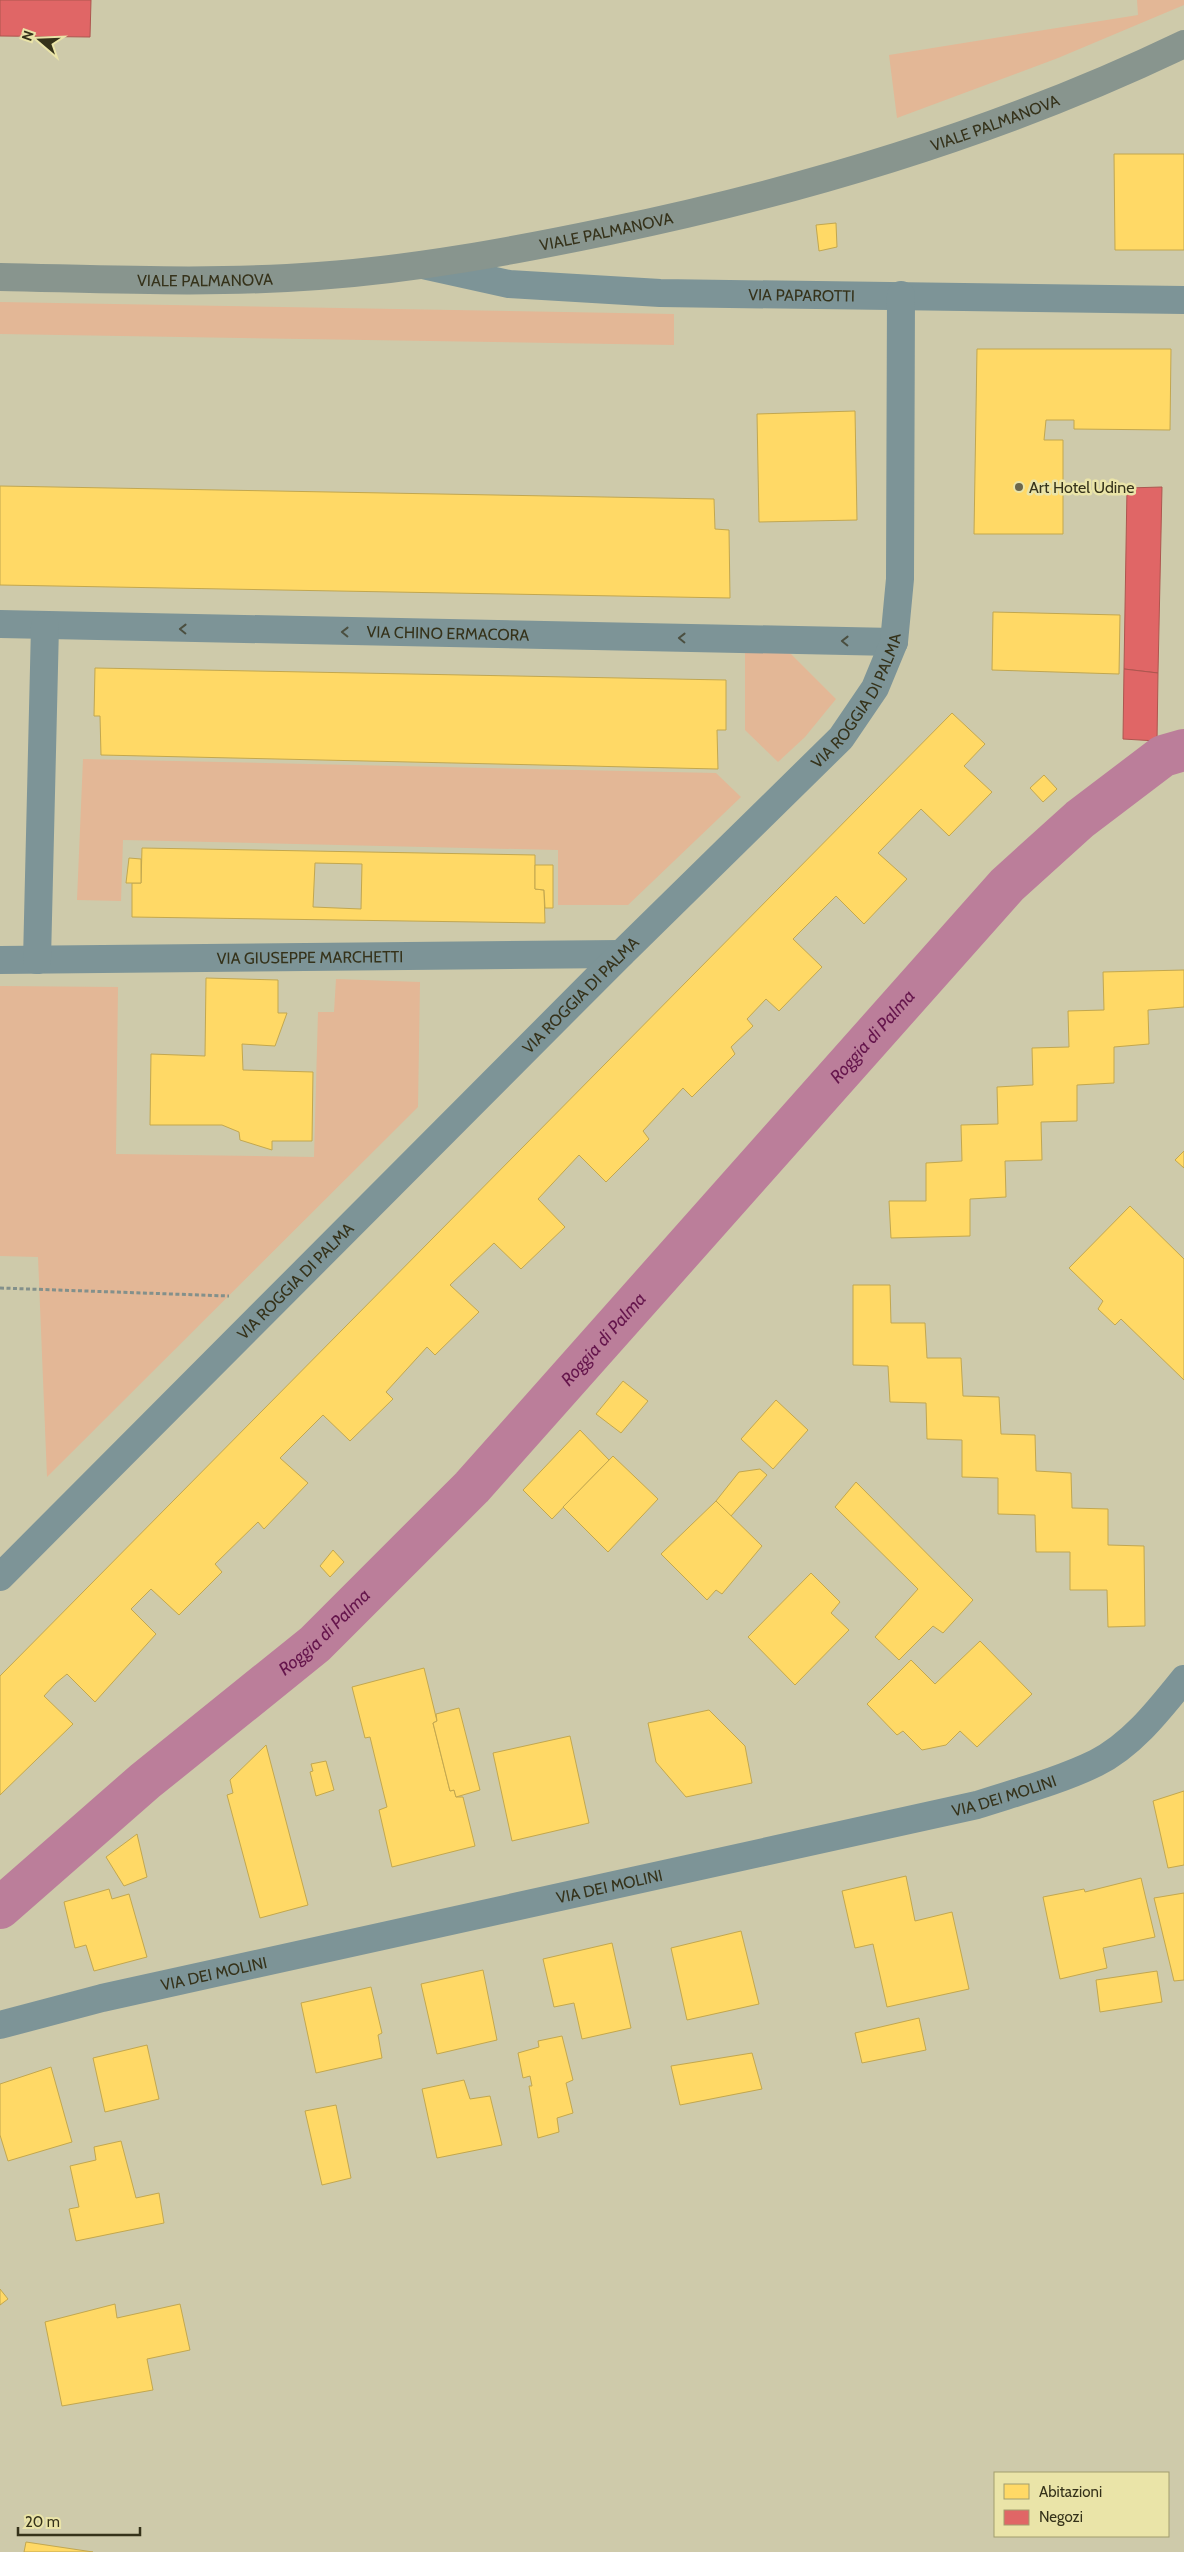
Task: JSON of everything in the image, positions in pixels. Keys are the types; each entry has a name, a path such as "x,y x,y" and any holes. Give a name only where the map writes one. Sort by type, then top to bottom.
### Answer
{"main road":[{"name":"VIALE PALMANOVA","path":"0,278 213,280 318,276 422,265 558,241 694,213 830,178 966,136 1184,44"}],"street":[{"name":"VIA PAPAROTTI","path":"422,265 509,284 660,293 1184,300"},
{"name":"VIA ROGGIA DI PALMA","path":"0,1577 621,954 841,738 875,688 894,642 900,578 901,296"},
{"name":"VIA CHINO ERMACORA","path":"0,624 894,642"},
{"path":"37,960 45,626"},
{"name":"VIA GIUSEPPE MARCHETTI","path":"0,960 621,954"},
{"name":"VIA DEI MOLINI","path":"0,2025 102,1998 977,1804 1036,1786 1097,1762 1152,1719 1184,1679"}],"path":[{"path":"0,1288 279,1298"}],"shaded area":[{"path":"1137,0 1184,0 1184,5 1058,58 897,118 889,55 1138,15"},
{"path":"0,302 674,314 674,345 0,334"},
{"path":"745,651 790,653 836,699 805,737 778,762 745,730"},
{"path":"83,759 716,773 741,797 628,905 558,905 558,850 123,840 121,901 77,900"},
{"path":"336,979 420,982 418,1107 47,1477 38,1257 0,1256 0,986 118,987 116,1154 314,1157 318,1012 334,1012"}],"building: Abitazioni":[{"path":"1114,154 1184,154 1184,250 1115,250"},
{"path":"836,223 837,247 819,251 816,225"},
{"name":"Art Hotel Udine","path":"977,349 1171,349 1170,430 1074,429 1074,420 1046,420 1044,440 1063,440 1063,534 974,534"},
{"path":"855,411 857,520 759,522 757,414"},
{"path":"0,486 714,499 715,529 729,530 730,598 0,585"},
{"path":"993,612 1120,615 1119,674 992,670"},
{"path":"95,668 726,680 726,730 717,730 718,769 101,755 100,716 94,716"},
{"path":"952,713 985,744 964,766 992,792 949,836 921,809 878,853 907,879 864,924 836,896 793,939 822,967 779,1011 766,999 747,1019 753,1026 731,1047 735,1054 692,1097 683,1088 643,1131 649,1139 606,1182 579,1155 538,1199 565,1227 521,1269 494,1243 450,1285 479,1312 435,1355 427,1347 386,1392 393,1399 350,1441 323,1415 280,1458 308,1483 264,1529 258,1522 215,1564 222,1572 179,1615 151,1589 131,1609 156,1634 95,1702 67,1674 56,1683 44,1696 73,1724 0,1795 0,1676"},
{"path":"1044,775 1057,789 1043,802 1030,788"},
{"path":"142,848 535,855 535,889 544,890 545,923 132,917 132,883 141,883","holes":["315,863 362,864 361,909 313,907"]},
{"path":"129,858 141,859 141,883 126,883"},
{"path":"535,865 553,865 553,908 545,908 544,890 535,889"},
{"path":"1184,970 1184,1007 1148,1010 1149,1044 1114,1047 1114,1083 1077,1085 1077,1121 1041,1122 1042,1160 1005,1161 1006,1197 970,1199 970,1236 891,1238 889,1201 926,1201 926,1163 962,1161 961,1125 998,1124 997,1087 1033,1085 1032,1048 1069,1047 1068,1011 1104,1010 1103,972"},
{"path":"206,978 278,980 278,1013 287,1013 275,1046 242,1044 243,1070 313,1072 312,1141 272,1141 272,1150 240,1140 239,1132 222,1125 150,1125 151,1054 205,1056"},
{"path":"1184,1151 1184,1168 1175,1160"},
{"path":"1130,1206 1184,1259 1184,1380 1121,1319 1115,1325 1098,1309 1103,1301 1069,1268"},
{"path":"853,1285 890,1285 891,1323 925,1323 927,1358 961,1358 963,1396 999,1397 1001,1434 1035,1435 1036,1471 1071,1473 1072,1508 1108,1509 1108,1545 1144,1546 1145,1626 1108,1627 1107,1590 1070,1590 1070,1552 1036,1552 1035,1515 998,1514 998,1478 962,1477 962,1440 927,1439 926,1403 890,1402 888,1366 853,1365"},
{"path":"623,1381 648,1401 621,1433 596,1414"},
{"path":"776,1400 808,1430 773,1469 741,1439"},
{"path":"580,1430 609,1460 552,1519 523,1490"},
{"path":"613,1456 658,1499 608,1552 563,1507"},
{"path":"760,1469 767,1475 731,1516 716,1501 739,1472"},
{"path":"856,1482 973,1600 943,1633 933,1626 899,1660 875,1637 918,1589 835,1507"},
{"path":"716,1501 762,1546 722,1594 716,1590 707,1600 661,1554"},
{"path":"333,1550 344,1562 330,1577 320,1566"},
{"path":"811,1573 840,1602 831,1613 849,1630 795,1685 748,1637"},
{"path":"980,1641 1032,1694 977,1747 960,1731 946,1745 922,1750 903,1731 897,1735 867,1704 911,1660 935,1684"},
{"path":"424,1668 437,1721 433,1723 450,1791 454,1790 456,1797 463,1797 475,1846 392,1867 379,1810 387,1807 370,1737 365,1738 352,1687"},
{"path":"459,1708 480,1790 456,1797 454,1790 450,1791 433,1723 437,1721 436,1714"},
{"path":"709,1710 745,1746 752,1783 686,1797 656,1762 648,1723"},
{"path":"570,1736 589,1823 512,1841 493,1753"},
{"path":"266,1745 308,1905 260,1918 227,1795 233,1793 230,1780"},
{"path":"326,1761 334,1790 316,1796 310,1772 313,1771 311,1764"},
{"path":"1184,1791 1184,1865 1168,1868 1153,1801"},
{"path":"137,1834 147,1877 124,1886 106,1857"},
{"path":"906,1876 915,1921 952,1912 969,1989 887,2007 873,1944 855,1948 842,1891"},
{"path":"1141,1878 1155,1937 1103,1948 1107,1968 1060,1979 1043,1897 1084,1889 1085,1892"},
{"path":"109,1889 112,1899 129,1894 147,1957 94,1971 86,1945 75,1948 64,1902"},
{"path":"1184,1893 1184,1980 1174,1981 1154,1898"},
{"path":"741,1931 759,2004 687,2020 671,1948"},
{"path":"612,1943 631,2028 582,2039 574,2003 554,2007 543,1959"},
{"path":"483,1970 497,2040 437,2054 421,1984"},
{"path":"1157,1971 1162,2002 1100,2012 1096,1980"},
{"path":"371,1987 382,2033 378,2035 382,2058 316,2073 301,2003"},
{"path":"919,2018 926,2050 862,2063 855,2033"},
{"path":"562,2036 573,2080 566,2083 573,2113 557,2118 559,2132 538,2138 529,2086 532,2086 530,2076 523,2078 518,2053 539,2047 538,2041"},
{"path":"147,2045 159,2099 105,2112 93,2058"},
{"path":"752,2053 762,2089 680,2105 671,2066"},
{"path":"51,2067 72,2142 8,2161 0,2135 0,2084"},
{"path":"464,2080 470,2099 490,2096 502,2145 437,2158 422,2089"},
{"path":"336,2105 351,2178 322,2185 305,2111"},
{"path":"121,2141 136,2198 159,2193 164,2223 76,2241 69,2209 79,2207 70,2166 96,2160 94,2147"},
{"path":"0,2289 8,2299 0,2305"},
{"path":"115,2304 117,2318 180,2304 190,2350 147,2359 153,2390 62,2406 45,2322"},
{"path":"26,2542 93,2552 24,2552"}],"building: Negozi":[{"path":"0,0 91,0 90,37 0,36"},
{"path":"1162,487 1158,673 1124,669 1127,488"},
{"path":"1124,669 1158,673 1157,741 1123,739"}],"waterway":[{"name":"Roggia di Palma","path":"0,1908 145,1781 315,1644 472,1487 1007,885 1080,819 1163,756 1184,750"}],"place":[{"name":"Art Hotel Udine","path":"1019,487"}]}
